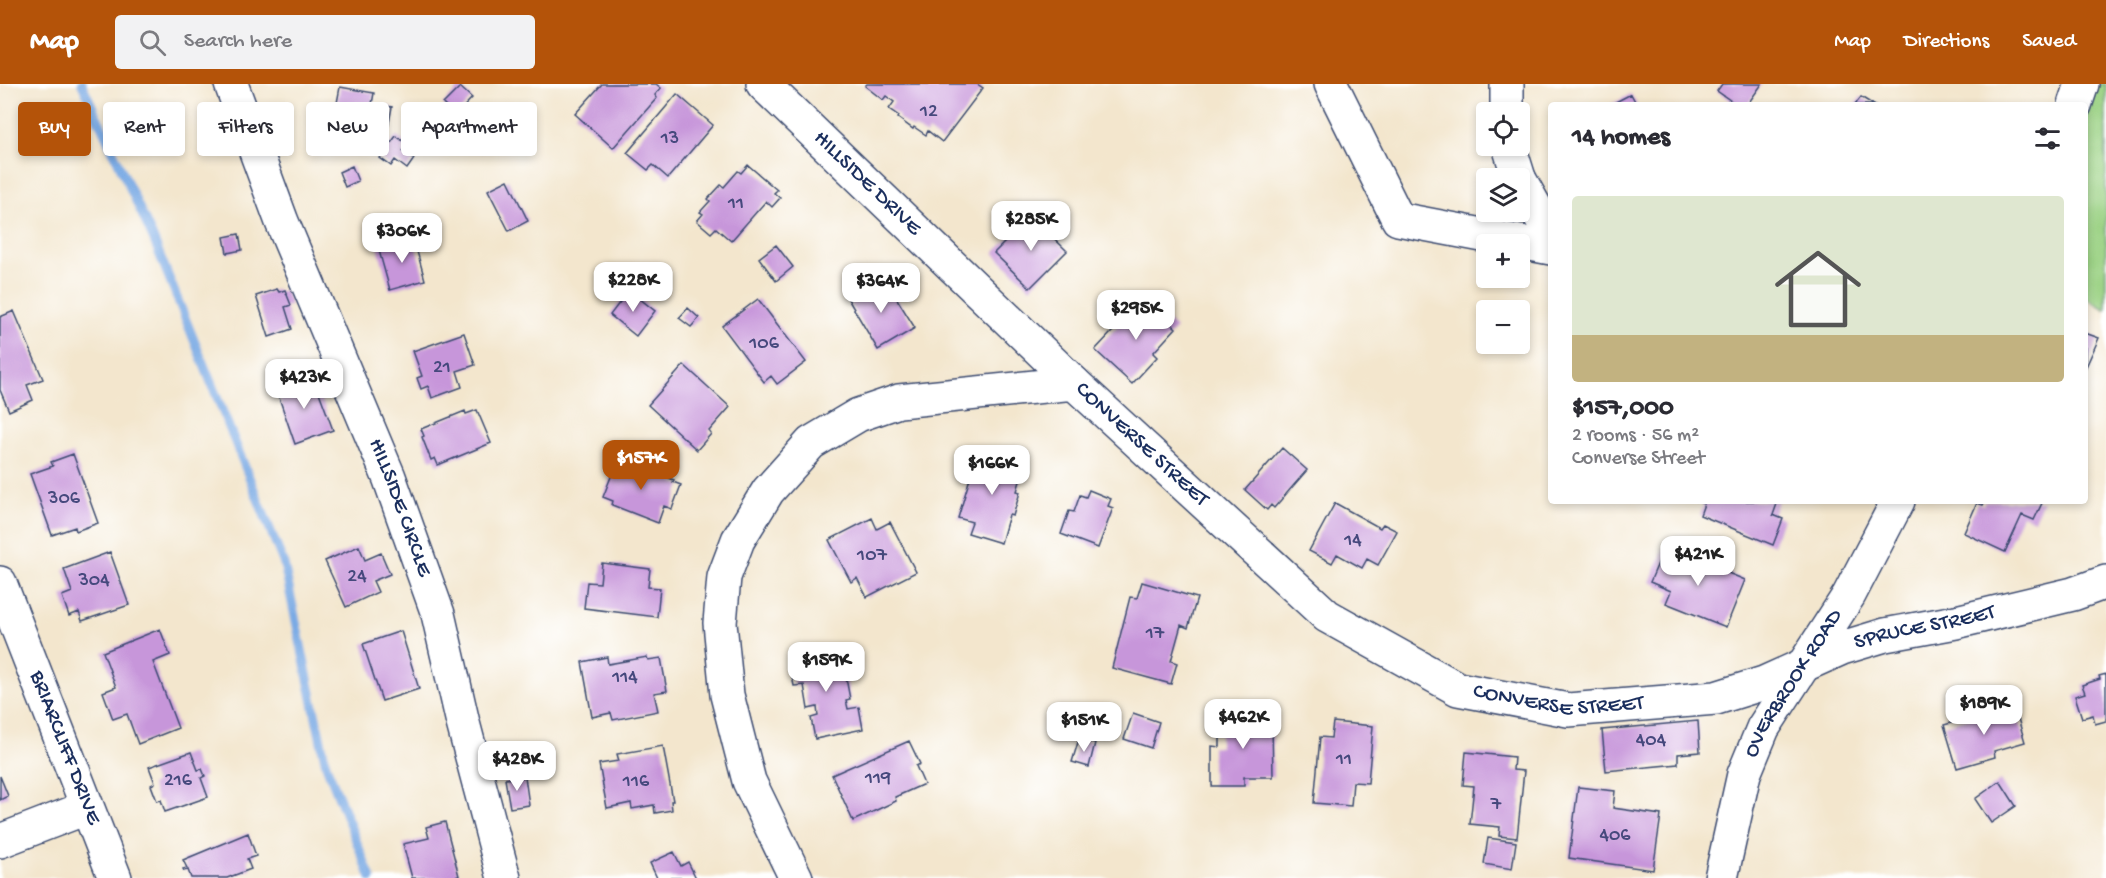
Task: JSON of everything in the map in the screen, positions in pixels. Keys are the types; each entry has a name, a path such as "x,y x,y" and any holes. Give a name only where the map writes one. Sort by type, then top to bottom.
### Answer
{"street":[{"name":"HILLSIDE CIRCLE","path":"231,84 282,222 389,477 438,614 504,878"},
{"name":"HILLSIDE DRIVE","path":"763,84 1074,383"},
{"path":"1331,84 1398,219 1548,247"},
{"path":"1507,84 1507,102"},
{"path":"2076,102 2082,84"},
{"path":"1530,198 1548,230"},
{"name":"CONVERSE STREET","path":"796,878 748,780 727,695 720,623 724,577 738,540 768,491 811,443 858,415 899,401 1074,383 1327,616 1458,689 1568,710 1716,698 1748,688"},
{"name":"OVERBROOK ROAD","path":"1721,878 1744,774 1763,728 1849,595 1896,504"},
{"name":"SPRUCE STREET","path":"1748,688 1842,648 1885,635 1977,617 2073,594 2106,582"},
{"name":"BRIARCLIFF DRIVE","path":"0,584 115,878"},
{"path":"0,841 86,808"}],"green space":[{"path":"2092,84 2106,84 2106,310 2088,299 2087,102"}],"building":[{"path":"602,84 656,84 661,88 655,95 657,98 613,148 575,114"},
{"path":"867,84 977,84 983,88 942,142 928,131 926,135 898,118 899,116 889,109 894,102 886,96 883,100 865,86"},
{"path":"1722,84 1762,84 1749,102 1733,102 1717,91"},
{"path":"340,87 374,93 372,102 337,102"},
{"path":"460,87 472,98 468,102 445,102"},
{"path":"677,94 713,125 668,178 653,165 648,170 627,153"},
{"path":"1631,94 1635,102 1616,102"},
{"path":"1861,97 1869,102 1857,102"},
{"path":"389,107 392,107 389,123"},
{"path":"396,136 401,140 401,156 410,156 414,159 407,169 395,160 391,166 380,158 389,156 389,146"},
{"path":"748,165 777,190 774,193 780,198 772,207 766,201 731,241 716,228 711,233 697,221 703,214 700,212 710,201 708,199 721,185 724,187 738,171 741,173"},
{"path":"352,166 358,181 345,187 339,172"},
{"path":"508,180 528,221 509,231 488,190"},
{"path":"1031,216 1067,251 1030,288 994,253"},
{"path":"239,234 242,250 227,253 224,237"},
{"path":"413,237 425,280 390,290 378,247"},
{"path":"776,245 793,267 776,281 759,258"},
{"path":"884,278 915,328 878,350 848,299"},
{"path":"277,289 279,292 285,290 291,305 285,307 292,329 269,337 256,296"},
{"path":"629,290 655,311 636,336 610,315"},
{"path":"1144,298 1176,328 1153,353 1157,357 1132,384 1095,350"},
{"path":"758,299 806,362 777,384 771,376 764,382 722,326"},
{"path":"688,308 699,318 691,327 679,318"},
{"path":"14,311 43,379 27,385 33,400 9,411 0,390 0,317"},
{"path":"464,333 475,365 457,371 462,387 432,398 428,386 421,389 417,378 422,376 413,351"},
{"path":"2088,334 2099,338 2088,362"},
{"path":"684,365 730,407 709,431 711,434 697,450 648,405"},
{"path":"313,376 333,430 295,444 276,389"},
{"path":"477,410 491,443 438,465 435,458 431,460 421,429 465,411 466,414"},
{"path":"1282,448 1307,470 1274,508 1271,505 1267,510 1245,490"},
{"path":"986,450 1016,459 1014,465 1024,468 1013,516 1009,515 1001,543 968,533 972,522 958,518 976,458 983,460"},
{"path":"73,454 98,523 76,531 75,527 52,535 30,474 53,466 51,462"},
{"path":"618,459 674,480 673,482 681,485 672,509 664,506 658,523 612,505 613,501 603,497"},
{"path":"1089,490 1111,499 1108,506 1113,508 1098,548 1061,534 1069,511 1074,512 1080,495 1086,497"},
{"path":"1335,503 1380,528 1383,524 1397,531 1378,565 1367,559 1362,568 1337,554 1332,563 1309,551"},
{"path":"1704,504 1777,504 1773,515 1783,519 1773,545 1700,515"},
{"path":"1977,504 2042,504 2034,520 2022,515 2005,552 1964,533"},
{"path":"872,518 877,529 890,522 916,572 867,597 857,578 851,582 829,540"},
{"path":"359,546 365,560 381,553 390,574 373,581 378,592 346,607 325,561"},
{"path":"1665,547 1745,580 1726,627 1666,603 1671,591 1650,582"},
{"path":"110,552 129,605 82,621 79,612 69,616 62,596 72,592 64,569"},
{"path":"602,563 650,569 648,587 660,588 657,617 584,608 587,582 600,583"},
{"path":"1142,582 1197,598 1188,628 1181,625 1171,661 1177,663 1171,684 1112,668 1130,597 1137,598"},
{"path":"160,629 170,655 153,662 178,728 138,744 127,714 113,719 103,692 116,687 103,652"},
{"path":"401,631 419,689 382,701 363,644"},
{"path":"820,649 823,661 842,657 850,699 846,700 848,709 859,707 863,729 815,739 811,718 818,716 817,707 808,709 804,685 794,686 788,656"},
{"path":"607,657 608,664 647,657 648,660 661,658 667,691 654,693 658,711 613,720 611,713 592,717 582,662"},
{"path":"2106,674 2106,721 2095,724 2093,715 2082,718 2075,696 2085,693 2082,685 2100,679 2099,676"},
{"path":"2014,705 2025,742 1994,751 1995,757 1957,768 1944,725"},
{"path":"1133,713 1159,722 1151,748 1124,739"},
{"path":"1228,713 1269,713 1269,724 1272,724 1273,777 1244,777 1244,786 1212,786 1212,746 1220,747 1220,724 1227,724"},
{"path":"1698,721 1700,752 1678,754 1678,764 1606,771 1602,730"},
{"path":"1333,722 1373,726 1368,783 1353,782 1351,806 1314,803 1320,737 1331,738"},
{"path":"1079,739 1095,743 1089,767 1072,762"},
{"path":"909,741 920,764 916,766 924,784 895,797 896,801 853,821 832,775"},
{"path":"663,746 673,801 671,801 672,810 655,813 654,805 632,809 631,803 607,808 599,764 619,761 617,754"},
{"path":"191,752 198,770 202,769 205,776 201,778 208,797 165,812 161,800 157,801 151,785 155,783 149,767"},
{"path":"1466,752 1514,757 1513,770 1524,771 1517,838 1499,836 1500,827 1470,824 1474,786 1463,785"},
{"path":"0,776 8,796 0,800"},
{"path":"525,777 529,805 510,808 505,779"},
{"path":"2000,781 2016,806 1991,823 1975,799"},
{"path":"1578,787 1615,791 1613,808 1661,815 1653,870 1569,858"},
{"path":"445,822 459,876 412,878 403,844 429,838 426,827"},
{"path":"248,833 256,856 247,859 251,869 227,878 191,878 188,870 184,871 183,869 187,868 183,860"},
{"path":"1488,838 1516,842 1512,869 1484,864"},
{"path":"674,852 681,866 688,862 696,878 657,878 650,863"}],"waterway":[{"path":"82,84 153,238 284,564 326,765 371,878"}]}
